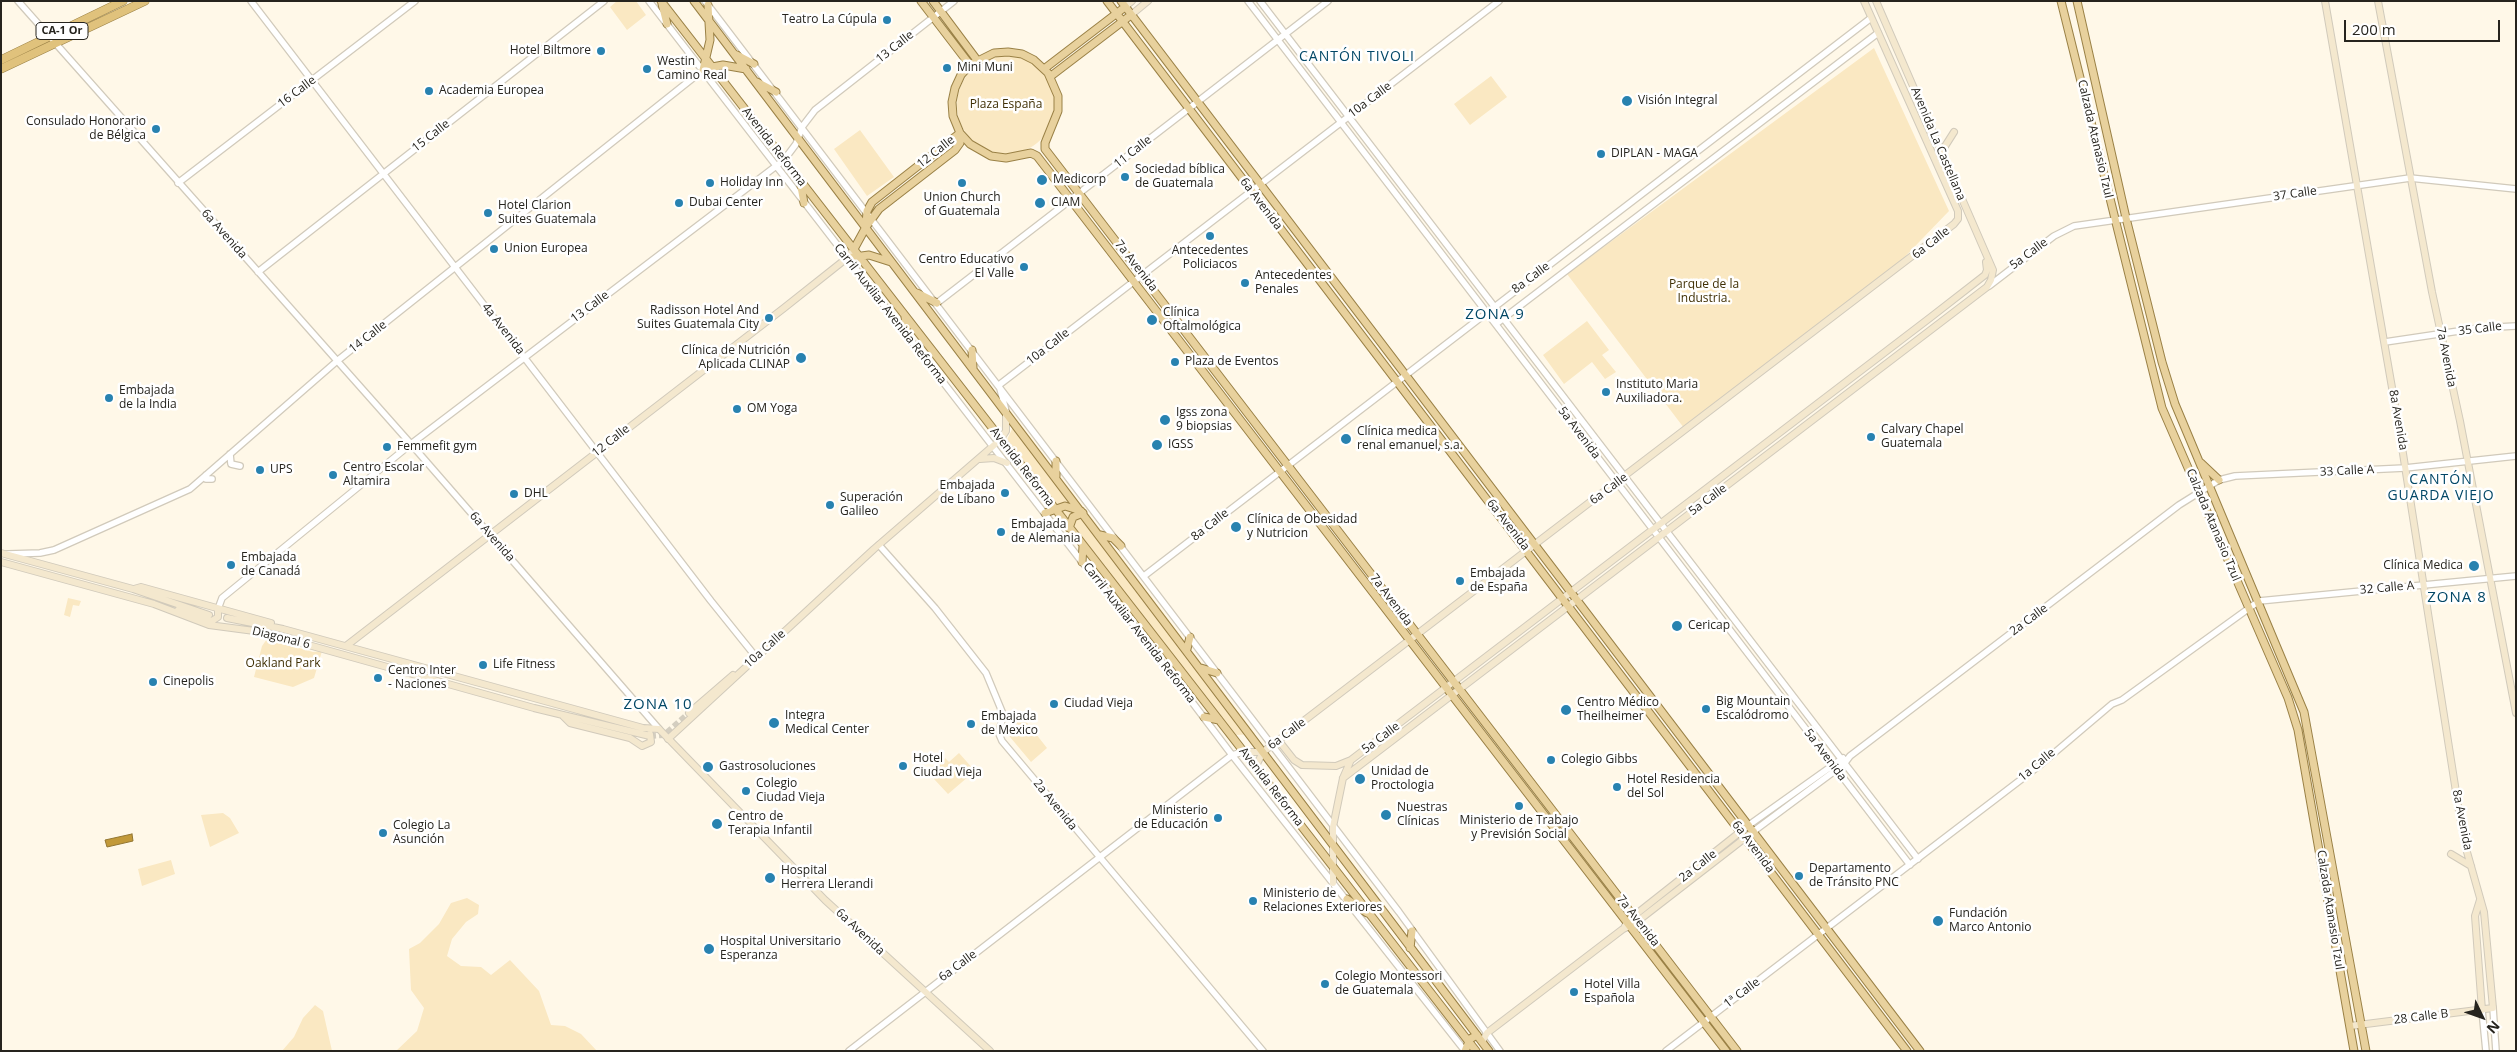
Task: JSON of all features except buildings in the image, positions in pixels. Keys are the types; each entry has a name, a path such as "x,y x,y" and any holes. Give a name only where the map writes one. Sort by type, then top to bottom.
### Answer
{"highway":[{"name":"CA-1 Or","path":"1,60 123,1"},
{"name":"CA-1 Or","path":"1,69 144,1"}],"main road":[{"path":"661,1 667,24"},
{"name":"Avenida Reforma","path":"661,1 1473,1047"},
{"name":"Avenida Reforma","path":"694,1 1187,649 1333,847 1489,1051"},
{"path":"920,1 970,64"},
{"path":"933,1 977,60"},
{"name":"6a Avenida","path":"1107,1 1528,551 1907,1051"},
{"path":"1044,69 1116,14 1123,4 1132,1"},
{"path":"960,133 953,116 952,102 955,88 970,64 994,53 1022,54 1051,76 1148,1"},
{"name":"Avenida La Castellana","path":"1864,1 1958,211 1958,218 1954,224"},
{"name":"Avenida La Castellana","path":"1876,1 1993,273 1986,287"},
{"name":"Calzada Atanasio Tzul","path":"2061,1 2157,394 2288,698 2298,730 2354,1051"},
{"name":"Calzada Atanasio Tzul","path":"2077,1 2126,218 2162,362 2175,404 2296,690 2309,730 2366,1051"},
{"name":"8a Avenida","path":"2324,1 2385,342 2423,585 2443,698 2459,811 2485,920 2493,1008"},
{"name":"7a Avenida","path":"2378,1 2410,178 2468,463 2516,713"},
{"path":"703,70 709,64 708,2"},
{"path":"701,10 708,2"},
{"name":"6a Avenida","path":"1123,4 1920,1051"},
{"path":"1871,18 1881,23 1894,42"},
{"path":"1878,33 1894,42"},
{"path":"735,54 754,64"},
{"path":"709,64 746,70"},
{"name":"7a Avenida","path":"1051,76 1058,96 1058,111 1045,143 1045,149 1418,635 1461,688 1737,1051"},
{"path":"755,81 776,92"},
{"path":"1942,151 1954,132"},
{"name":"7a Avenida","path":"960,133 970,144 991,156 1006,158 1031,153 1037,156 1726,1051"},
{"name":"12 Calle","path":"866,227 867,211 872,202 960,133"},
{"name":"12 Calle","path":"346,646 848,258 872,218 885,204 955,150 960,143 960,133"},
{"path":"1926,142 1932,144 1936,138"},
{"path":"800,181 804,203"},
{"path":"854,211 862,214 867,211"},
{"name":"6a Calle","path":"1255,768 1263,752 1954,224"},
{"name":"5a Calle","path":"1279,741 1294,760 1302,765 1336,766 1351,760 1985,275 1987,268 1983,250"},
{"path":"848,258 859,256 878,257 894,264"},
{"name":"5a Calle","path":"1343,778 1986,287"},
{"path":"916,293 937,303"},
{"path":"904,314 908,338"},
{"path":"972,350 973,368"},
{"path":"1000,440 1006,432 1006,411"},
{"name":"10a Calle","path":"668,739 879,545 1000,440"},
{"path":"979,459 994,458 1007,463"},
{"path":"1056,460 1056,476"},
{"path":"2198,461 2219,480"},
{"path":"1045,512 1053,508 1070,506 1084,513"},
{"path":"1069,528 1073,516 1084,513"},
{"path":"1100,535 1113,538 1121,546"},
{"path":"1082,562 1083,546"},
{"path":"5,553 133,589 209,615"},
{"name":"Diagonal 6","path":"1,562 163,607 209,625 264,632 561,715"},
{"path":"133,589 140,587 272,623 283,629"},
{"path":"1117,604 1132,608"},
{"path":"163,607 168,606 212,621 218,617 218,609"},
{"name":"Diagonal 6","path":"227,618 283,629 644,728 659,730"},
{"path":"365,632 360,644 378,664"},
{"path":"1187,649 1190,638"},
{"path":"1201,668 1217,673"},
{"path":"688,713 727,678 741,671"},
{"path":"561,715 570,723 630,738 642,746 649,744 652,738 644,728"},
{"path":"561,715 650,736"},
{"path":"1204,717 1219,720"},
{"name":"6a Avenida","path":"659,730 821,896 990,1051"},
{"name":"6a Calle","path":"1244,752 1263,752"},
{"name":"5a Calle","path":"1333,883 1333,827 1343,778 1351,760"},
{"name":"2a Calle","path":"1465,1051 1482,1042 1487,1033 1752,828"},
{"path":"2451,854 2472,867"},
{"name":"8a Avenida","path":"2481,898 2475,916 2482,1010"},
{"path":"1347,900 1372,917"},
{"path":"1410,948 1412,930"},
{"name":"28 Calle B","path":"2350,1026 2493,1008"},
{"name":"2a Calle","path":"1473,1047 1477,1035 1487,1033"}],"street":[{"name":"6a Avenida","path":"18,1 337,362 412,444 659,730"},
{"name":"4a Avenida","path":"251,1 699,586 756,657"},
{"name":"16 Calle","path":"178,183 415,1"},
{"name":"15 Calle","path":"258,272 604,1"},
{"name":"Carril Auxiliar Avenida Reforma","path":"649,1 1082,562 1117,604 1465,1051"},
{"name":"13 Calle","path":"222,598 412,444 784,160 798,138 802,127 814,110 954,1"},
{"name":"5a Avenida","path":"1248,1 1910,865"},
{"name":"5a Avenida","path":"1260,1 1495,306 1623,478 1661,524 1918,859"},
{"name":"11 Calle","path":"937,303 1328,1"},
{"name":"10a Calle","path":"999,385 1499,1"},
{"path":"708,2 1412,930 1500,1051"},
{"name":"8a Calle","path":"1144,576 1871,18"},
{"name":"8a Calle","path":"1496,324 1878,33"},
{"name":"14 Calle","path":"5,553 54,550 190,489 337,362 703,70"},
{"name":"37 Calle","path":"2074,226 2410,178 2516,189"},
{"path":"1408,209 1415,203"},
{"name":"5a Calle","path":"1986,287 2054,236 2074,226"},
{"name":"35 Calle","path":"2385,342 2479,328 2516,326"},
{"path":"999,385 1006,411"},
{"path":"230,454 231,464 240,466"},
{"name":"33 Calle A","path":"2210,485 2219,480 2235,476 2405,468 2468,463 2516,456"},
{"path":"206,475 208,480 212,479"},
{"name":"2a Calle","path":"1752,828 2210,485"},
{"name":"2a Avenida","path":"879,545 935,608 986,673 1003,714 999,734 1002,741 1263,1051"},
{"name":"32 Calle A","path":"2259,600 2516,576"},
{"path":"218,609 222,598"},
{"path":"222,598 222,605 226,610"},
{"name":"1a Calle","path":"1819,935 2040,765 2112,704 2122,700 2259,600"},
{"path":"1790,708 1798,703"},
{"name":"6a Calle","path":"850,1051 1232,754 1244,752"},
{"name":"1ª Calle","path":"1666,1051 1819,935"},
{"name":"8a Avenida","path":"2493,1008 2496,1051"},
{"name":"8a Avenida","path":"2482,1010 2486,1051"}],"green space":[{"path":"617,1 636,1 646,15 627,30 610,7"},
{"name":"Parque de la Industria.","path":"1874,48 1949,211 1894,268 1684,428 1567,274"},
{"name":"Plaza España","path":"1006,56 1025,60 1040,71 1051,86 1055,105 1051,124 1040,139 1025,150 1006,154 987,150 972,139 961,124 957,105 961,86 972,71 987,60"},
{"path":"1491,76 1507,97 1470,125 1454,104"},
{"path":"860,130 894,177 867,196 834,149"},
{"path":"1587,321 1609,350 1602,355 1616,372 1605,379 1592,362 1564,384 1543,355"},
{"path":"1009,409 1255,734 1235,735 1010,447 1007,440 1012,429"},
{"path":"68,598 81,601 79,606 73,605 70,617 64,615"},
{"name":"Oakland Park","path":"267,639 313,652 322,651 314,678 293,687 254,677 262,646"},
{"path":"1021,715 1047,748 1031,762 1005,731 1011,722"},
{"path":"959,753 975,771 948,794 934,779 935,770 945,758 949,762"},
{"path":"223,813 230,818 239,833 210,847 201,815"},
{"path":"171,860 175,874 142,886 138,869"},
{"path":"467,898 479,905 478,914 466,922 452,939 447,956 461,966 481,967 491,975 510,960 539,991 551,1025 565,1026 581,1034 597,1051 396,1051 417,1031 424,1008 411,990 409,949 420,943 439,924 451,903"},
{"path":"315,1005 323,1011 332,1051 282,1051 294,1037 303,1018"}],"shaded area":[{"path":"132,834 133,841 107,847 105,840"}],"tunnel":[{"path":"650,736 664,735 689,713"}],"place":[{"name":"Teatro La Cúpula","path":"887,20"},
{"name":"Hotel Biltmore","path":"601,51"},
{"name":"Mini Muni","path":"947,68"},
{"name":"Westin Camino Real","path":"647,69"},
{"name":"Academia Europea","path":"429,91"},
{"name":"Visión Integral","path":"1627,101"},
{"name":"Consulado Honorario de Bélgica","path":"156,129"},
{"name":"DIPLAN - MAGA","path":"1601,154"},
{"name":"Sociedad bíblica de Guatemala","path":"1125,177"},
{"name":"Medicorp","path":"1042,180"},
{"name":"Holiday Inn","path":"710,183"},
{"name":"Union Church of Guatemala","path":"962,183"},
{"name":"Dubai Center","path":"679,203"},
{"name":"CIAM","path":"1040,203"},
{"name":"Hotel Clarion Suites Guatemala","path":"488,213"},
{"name":"Antecedentes Policiacos","path":"1210,236"},
{"name":"Union Europea","path":"494,249"},
{"name":"Centro Educativo El Valle","path":"1024,267"},
{"name":"Antecedentes Penales","path":"1245,283"},
{"name":"Radisson Hotel And Suites Guatemala City","path":"769,318"},
{"name":"Clínica Oftalmológica","path":"1152,320"},
{"name":"Clínica de Nutrición Aplicada CLINAP","path":"801,358"},
{"name":"Plaza de Eventos","path":"1175,362"},
{"name":"Instituto Maria Auxiliadora.","path":"1606,392"},
{"name":"Embajada de la India","path":"109,398"},
{"name":"OM Yoga","path":"737,409"},
{"name":"Igss zona 9 biopsias","path":"1165,420"},
{"name":"Calvary Chapel Guatemala","path":"1871,437"},
{"name":"Clínica medica renal emanuel, s.a.","path":"1346,439"},
{"name":"IGSS","path":"1157,445"},
{"name":"Femmefit gym","path":"387,447"},
{"name":"UPS","path":"260,470"},
{"name":"Centro Escolar Altamira","path":"333,475"},
{"name":"Embajada de Líbano","path":"1005,493"},
{"name":"DHL","path":"514,494"},
{"name":"Superación Galileo","path":"830,505"},
{"name":"Clínica de Obesidad y Nutricion","path":"1236,527"},
{"name":"Embajada de Alemania","path":"1001,532"},
{"name":"Embajada de Canadá","path":"231,565"},
{"name":"Clínica Medica","path":"2474,566"},
{"name":"Embajada de España","path":"1460,581"},
{"name":"Cericap","path":"1677,626"},
{"name":"Life Fitness","path":"483,665"},
{"name":"Centro Inter - Naciones","path":"378,678"},
{"name":"Cinepolis","path":"153,682"},
{"name":"Ciudad Vieja","path":"1054,704"},
{"name":"Big Mountain Escalódromo","path":"1706,709"},
{"name":"Centro Médico Theilheimer","path":"1566,710"},
{"name":"Integra Medical Center","path":"774,723"},
{"name":"Embajada de Mexico","path":"971,724"},
{"name":"Colegio Gibbs","path":"1551,760"},
{"name":"Hotel Ciudad Vieja","path":"903,766"},
{"name":"Gastrosoluciones","path":"708,767"},
{"name":"Unidad de Proctologia","path":"1360,779"},
{"name":"Hotel Residencia del Sol","path":"1617,787"},
{"name":"Colegio Ciudad Vieja","path":"746,791"},
{"name":"Ministerio de Trabajo y Previsión Social","path":"1519,806"},
{"name":"Nuestras Clínicas","path":"1386,815"},
{"name":"Ministerio de Educación","path":"1218,818"},
{"name":"Centro de Terapia Infantil","path":"717,824"},
{"name":"Colegio La Asunción","path":"383,833"},
{"name":"Departamento de Tránsito PNC","path":"1799,876"},
{"name":"Hospital Herrera Llerandi","path":"770,878"},
{"name":"Ministerio de Relaciones Exteriores","path":"1253,901"},
{"name":"Fundación Marco Antonio","path":"1938,921"},
{"name":"Hospital Universitario Esperanza","path":"709,949"},
{"name":"Colegio Montessori de Guatemala","path":"1325,984"},
{"name":"Hotel Villa Española","path":"1574,992"}],"district":[{"name":"CANTÓN TIVOLI","path":"1357,57"},
{"name":"ZONA 9","path":"1495,315"},
{"name":"CANTÓN GUARDA VIEJO","path":"2441,488"},
{"name":"ZONA 8","path":"2457,598"},
{"name":"ZONA 10","path":"658,705"}]}
